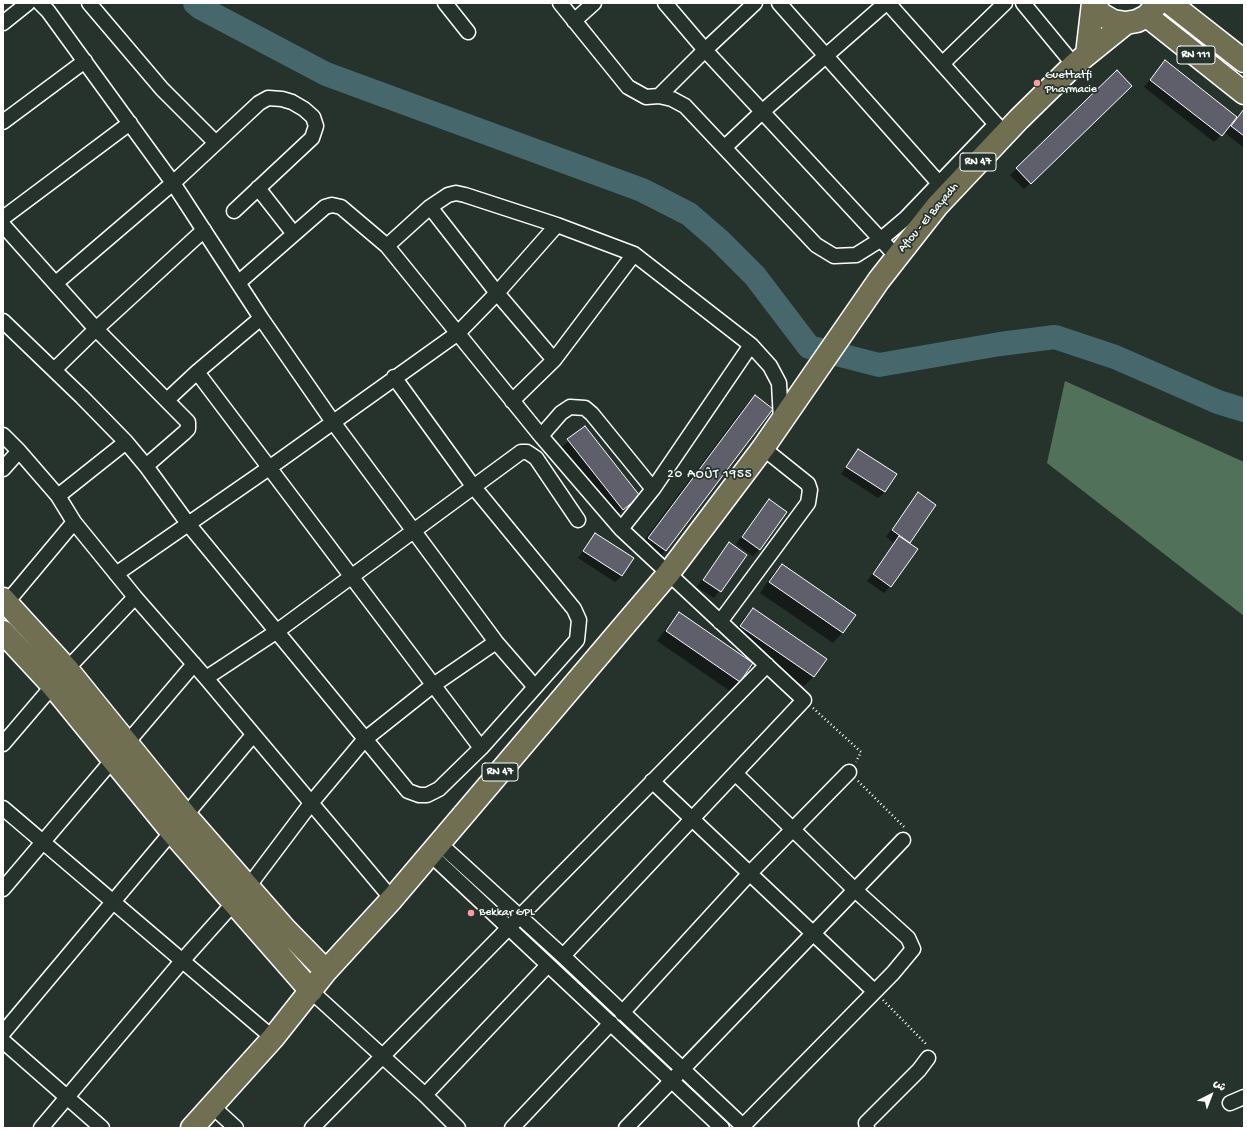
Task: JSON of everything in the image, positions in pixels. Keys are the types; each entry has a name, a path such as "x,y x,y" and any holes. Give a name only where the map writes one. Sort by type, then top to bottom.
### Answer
{"main road":[{"path":"1080,60 1093,3"},
{"path":"1093,3 1101,14 1113,21 1126,23 1137,21 1153,10"},
{"name":"RN 111","path":"1170,3 1244,61"},
{"name":"RN 111","path":"1153,10 1244,93"},
{"name":"Aflou - El Bayadh","path":"781,423 879,280 897,257 944,189 1000,129 1080,60 1126,23"},
{"name":"RN 47","path":"192,1128 273,1038 326,971 392,899 668,574 781,423"},
{"path":"4,603 60,678 179,824 233,903 311,991"},
{"path":"3,632 60,678"},
{"path":"179,824 248,887 290,934 326,971"}],"street":[{"path":"3,23 28,3"},
{"path":"40,3 48,11 85,60 173,183 261,318 333,422 496,642 535,687"},
{"path":"89,3 162,89 216,143"},
{"path":"445,3 468,32"},
{"path":"560,3 628,87 646,97 659,96 672,99 685,106 816,245 834,256 856,255 880,240 944,189 779,3"},
{"path":"574,21 594,3"},
{"path":"665,3 704,50 763,111 897,257"},
{"path":"659,96 704,50 756,3"},
{"path":"725,147 763,111 887,3 1000,129"},
{"path":"942,64 1005,3"},
{"path":"1023,3 1080,60"},
{"path":"3,122 85,60"},
{"path":"56,283 173,183 259,103 268,98 292,102 313,117 316,126 312,138 234,211"},
{"path":"3,218 130,124"},
{"path":"258,188 294,234"},
{"path":"387,246 430,207 448,195 456,193 557,225 634,254 751,345 770,366 779,384 781,423"},
{"path":"238,283 325,207 332,205 341,207 387,246 512,401 621,529 804,700 736,774 563,956"},
{"path":"430,207 497,293 554,360"},
{"path":"3,225 96,329 186,419 188,429 146,466"},
{"path":"116,574 270,468 394,377 458,333 497,293 557,225"},
{"path":"54,370 96,329 204,230"},
{"path":"512,401 554,360 634,254"},
{"path":"167,400 197,372 261,318"},
{"path":"3,321 126,442 146,466 189,525 364,740 408,791 419,795 427,795 439,789 481,748 577,640 579,620 574,609 473,486 394,377"},
{"path":"621,529 653,489 751,345"},
{"path":"197,372 353,576 432,686 481,748"},
{"path":"541,436 561,413 570,407 585,408 592,414 653,489"},
{"path":"3,435 58,496 74,522 134,597 194,664 253,735 312,802 392,899"},
{"path":"58,496 126,442"},
{"path":"720,622 808,502 810,490 808,484 763,448"},
{"path":"3,469 19,451"},
{"path":"206,678 276,632 517,455 527,452 536,458 578,520"},
{"path":"4,603 74,522"},
{"path":"3,744 60,678 134,597"},
{"path":"41,1128 182,960 248,887 312,802 364,740 432,686 496,642"},
{"path":"3,890 194,664"},
{"path":"312,1128 767,665"},
{"path":"3,1033 253,735"},
{"path":"622,1013 750,873 849,772"},
{"path":"434,848 520,918 563,956 743,1127 893,973 912,949 908,938 855,890 736,774"},
{"path":"652,781 693,818 874,991"},
{"path":"3,808 273,1038"},
{"path":"626,1128 681,1069 903,840"},
{"path":"434,848 508,928 722,1128"},
{"path":"424,1095 548,965"},
{"path":"311,991 458,1128"},
{"path":"512,1128 611,1023"},
{"path":"3,1041 66,1098 102,1128"},
{"path":"868,1126 928,1058"},
{"path":"1230,1103 1244,1096"},
{"path":"212,1106 236,1128"}],"path":[{"path":"804,700 861,752 860,757 849,772 905,828 906,832 903,840"},
{"path":"874,991 928,1046 928,1058"}],"green space":[{"path":"1065,381 1244,462 1244,616 1047,463"}],"building":[{"path":"1165,60 1237,117 1222,136 1150,80"},
{"path":"1117,70 1132,86 1031,184 1016,168"},
{"path":"1244,109 1244,136 1231,126"},
{"path":"755,395 773,409 666,551 648,538"},
{"path":"585,426 640,496 623,510 567,439"},
{"path":"858,449 897,474 885,492 846,467"},
{"path":"918,492 936,505 910,543 892,530"},
{"path":"769,499 787,512 760,550 742,537"},
{"path":"595,533 634,558 622,576 583,551"},
{"path":"899,536 918,549 891,587 873,574"},
{"path":"729,542 747,555 721,592 703,580"},
{"path":"782,564 856,615 843,633 769,582"},
{"path":"753,608 827,659 814,677 740,626"},
{"path":"679,612 753,663 740,682 666,631"}],"waterway":[{"path":"195,3 201,8 326,74 642,190 689,214 719,240 755,276 809,347 879,365 1000,344 1055,337 1115,357 1218,402 1244,410"}],"place":[{"name":"Guettatfi Pharmacie","path":"1037,83"},
{"name":"Bekkar GPL","path":"471,913"}],"district":[{"name":"20 AOÛT 1955","path":"710,475"}]}
